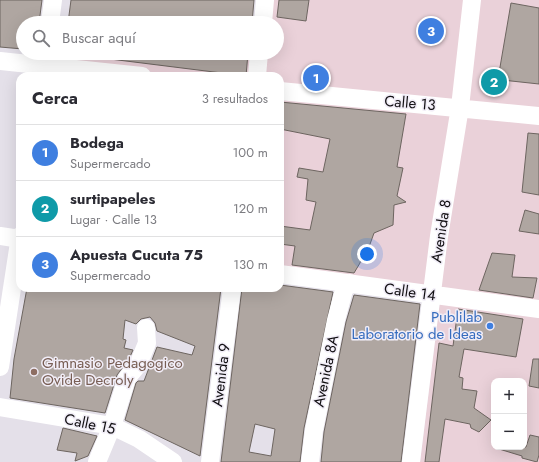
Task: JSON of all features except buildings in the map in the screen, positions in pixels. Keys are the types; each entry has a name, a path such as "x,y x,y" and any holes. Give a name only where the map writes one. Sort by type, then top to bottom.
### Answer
{"street":[{"path":"51,16 53,0"},
{"path":"264,16 265,0"},
{"name":"Avenida 8","path":"411,462 432,295 460,107 472,0"},
{"path":"257,72 258,60"},
{"path":"0,61 107,72"},
{"name":"Calle 13","path":"284,91 460,107 539,116"},
{"path":"0,236 16,238"},
{"path":"0,367 16,264"},
{"name":"Calle 14","path":"284,275 539,309"},
{"name":"Avenida 8A","path":"310,462 314,430 336,320 344,290 350,284"},
{"name":"Avenida 9","path":"210,462 231,292"},
{"path":"96,462 112,426 127,378 138,366 147,343 146,328"},
{"name":"Calle 15","path":"0,407 112,426 139,439 173,462"}],"shaded area":[{"path":"273,0 469,0 459,104 284,87 284,72 265,72 266,60 284,60 284,16 271,16"},
{"path":"480,0 539,0 539,112 468,105"},
{"path":"54,60 255,60 254,72 152,72"},
{"path":"284,96 457,112 430,290 284,268"},
{"path":"466,113 539,122 539,308 440,293"},
{"path":"440,300 539,315 539,462 420,462"}],"place":[{"name":"Apuesta Cucuta 75","path":"431,31"},
{"name":"Bodega","path":"316,78"},
{"name":"surtipapeles","path":"494,82"},
{"name":"Publilab Laboratorio de Ideas","path":"490,326"},
{"name":"Gimnasio Pedagogico Ovide Decroly","path":"34,372"}]}
